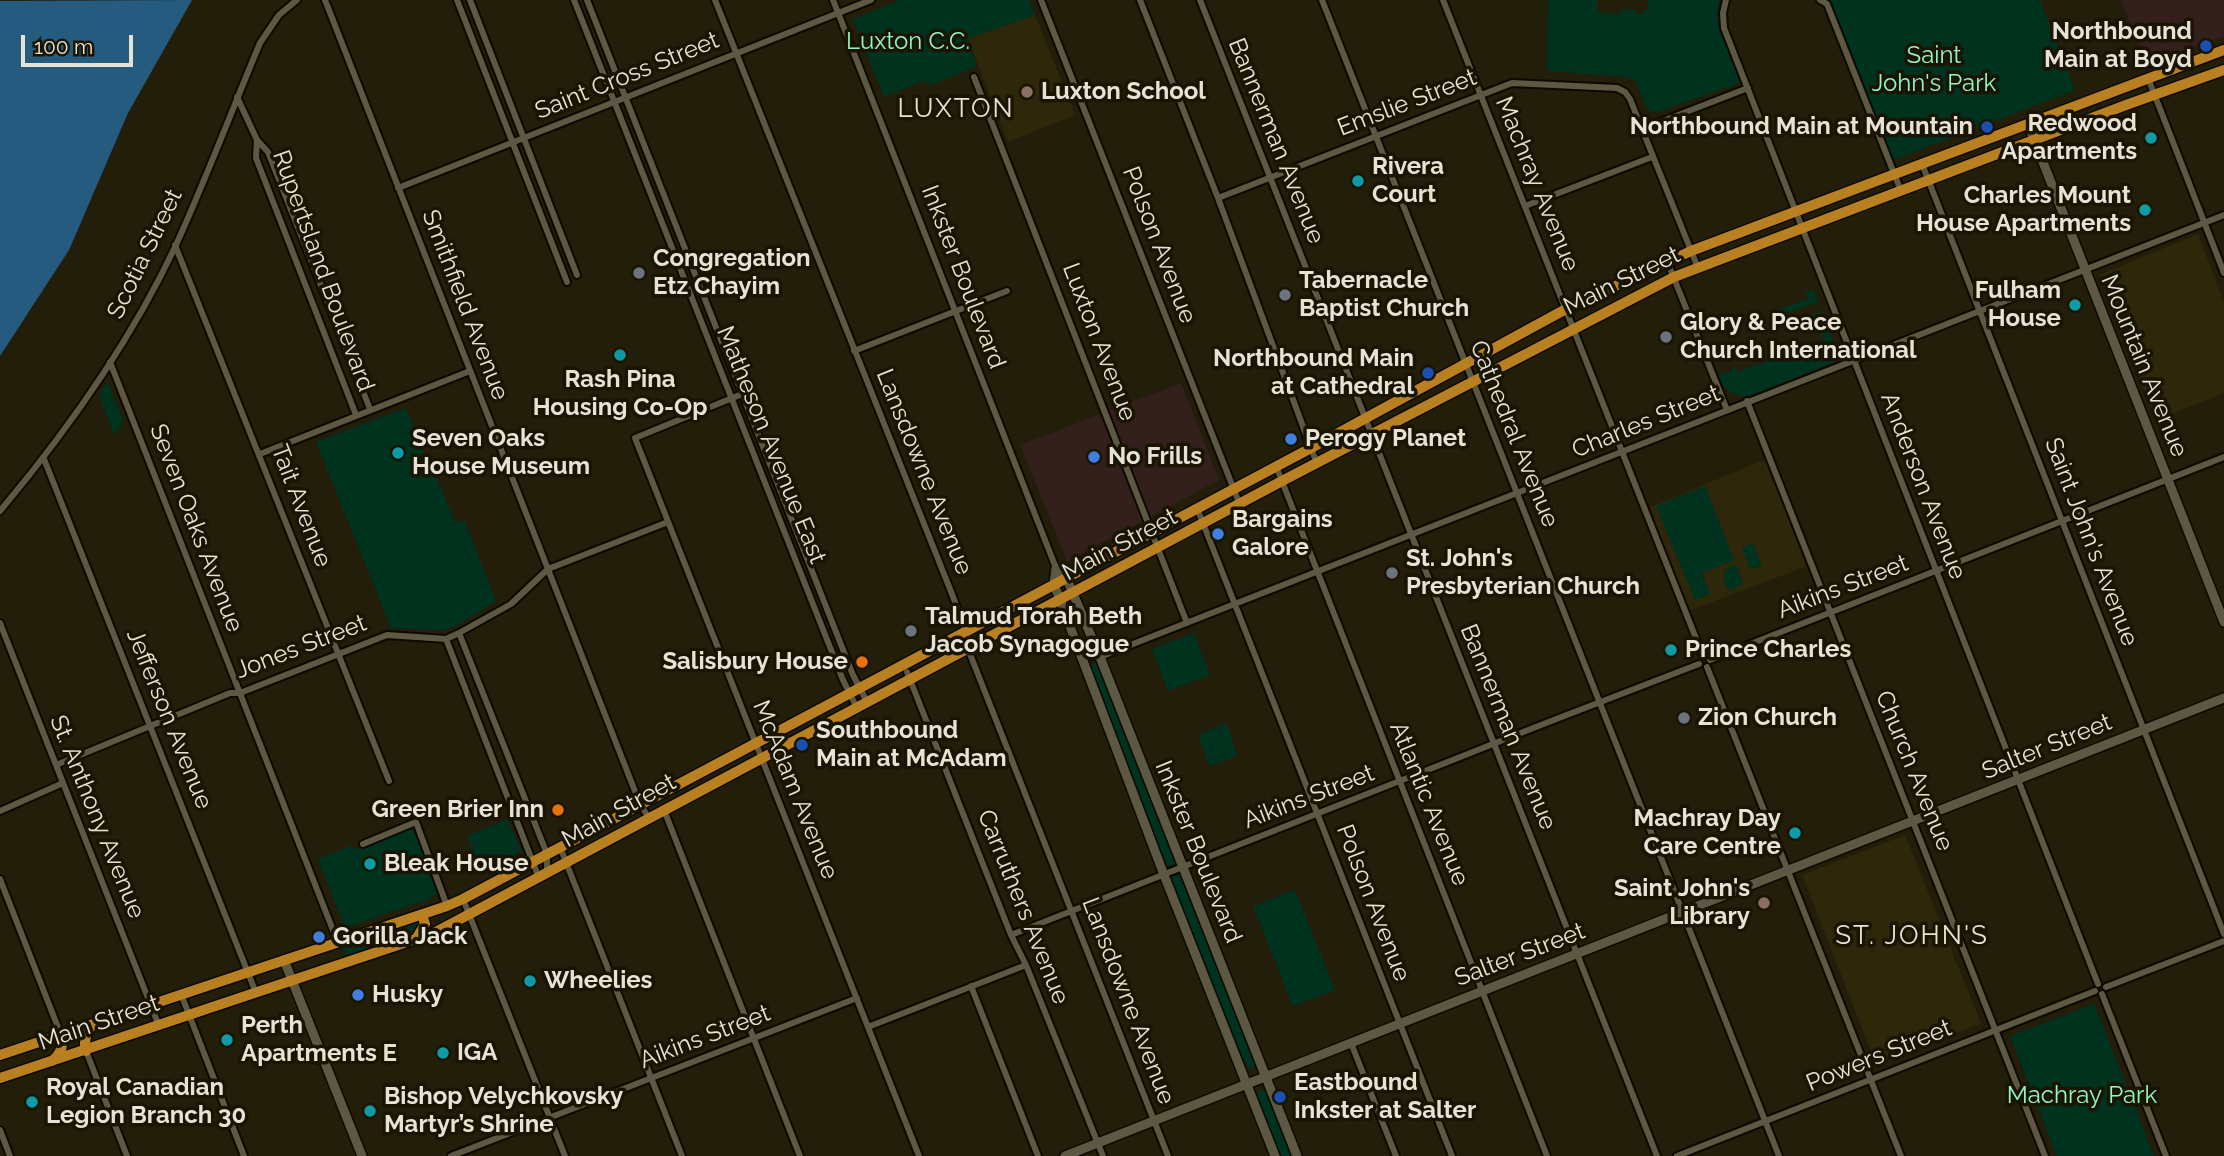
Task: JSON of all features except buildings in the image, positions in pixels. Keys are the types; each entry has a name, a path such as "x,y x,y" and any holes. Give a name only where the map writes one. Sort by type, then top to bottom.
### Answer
{"main road":[{"name":"Main Street","path":"0,1055 463,899 1311,448 1566,309 1691,251 2224,50"},
{"name":"Main Street","path":"0,1078 434,933 856,708 909,676 968,649 1371,434 1674,277 2224,70"},
{"name":"Mountain Avenue","path":"2028,124 2224,622"},
{"name":"Inkster Boulevard","path":"1056,568 1066,578 1100,657 1297,1156"},
{"name":"Inkster Boulevard","path":"1056,568 1054,584 1164,875 1275,1156"},
{"name":"Salter Street","path":"1065,1156 2224,698"},
{"path":"416,940 425,924 422,915"},
{"path":"284,960 362,1156"},
{"path":"86,1051 85,1036 94,1024"},
{"path":"52,1062 61,1052 61,1035"}],"street":[{"name":"Scotia Street","path":"0,511 44,459 144,307 175,245 260,43 279,15 297,0"},
{"name":"Smithfield Avenue","path":"325,0 640,804 649,818"},
{"path":"457,0 567,282"},
{"path":"470,0 577,275"},
{"name":"Matheson Avenue East","path":"574,0 856,708"},
{"name":"Matheson Avenue East","path":"587,0 867,702"},
{"name":"Lansdowne Avenue","path":"715,0 966,631 968,649 1168,1156"},
{"name":"Inkster Boulevard","path":"832,0 1056,568"},
{"name":"Saint Cross Street","path":"398,188 871,0"},
{"name":"Polson Avenue","path":"1041,0 1240,505"},
{"path":"1140,0 1218,198 1317,464"},
{"name":"Bannerman Avenue","path":"1200,0 1657,1156"},
{"name":"Cathedral Avenue","path":"1322,0 1779,1156"},
{"name":"Machray Avenue","path":"1443,0 1901,1156"},
{"name":"Anderson Avenue","path":"1726,0 1724,28 2166,1156"},
{"path":"1820,0 1827,4 1901,191"},
{"name":"Luxton Avenue","path":"974,77 1187,623"},
{"path":"2148,78 2224,273"},
{"name":"Emslie Street","path":"1218,198 1512,83 1618,88 1630,99 1642,129"},
{"path":"1698,268 1642,129 1748,88"},
{"name":"Rupertsland Boulevard","path":"237,97 257,140 268,152 370,409"},
{"name":"Rupertsland Boulevard","path":"257,140 256,158 356,415"},
{"path":"1525,206 1652,157"},
{"name":"Saint John's Avenue","path":"1922,164 2224,934"},
{"name":"Charles Street","path":"1081,655 1100,657 2224,215"},
{"name":"Tait Avenue","path":"175,245 389,781"},
{"path":"1667,261 1727,410"},
{"path":"854,351 1007,291"},
{"name":"Seven Oaks Avenue","path":"110,362 338,943"},
{"path":"260,454 470,371"},
{"path":"732,399 742,394"},
{"name":"McAdam Avenue","path":"732,399 635,438 919,1156"},
{"name":"Church Avenue","path":"1747,401 2045,1156"},
{"name":"Aikins Street","path":"1011,935 2224,457"},
{"name":"Jefferson Avenue","path":"44,459 256,993"},
{"name":"Atlantic Avenue","path":"1276,466 1547,1156"},
{"name":"Polson Avenue","path":"1197,508 1452,1156"},
{"name":"Jones Street","path":"56,765 230,693 240,693 387,635 446,639 459,634 504,608 548,569 668,522"},
{"name":"St. Anthony Avenue","path":"0,622 159,1026"},
{"path":"459,634 547,854 543,876"},
{"path":"446,639 533,862 543,876"},
{"name":"Carruthers Avenue","path":"909,676 1011,935 1026,965 1103,1156"},
{"path":"0,811 63,783"},
{"path":"664,810 800,1156"},
{"path":"363,844 416,822 447,906"},
{"path":"560,847 682,1156"},
{"path":"0,879 61,1035"},
{"path":"463,899 565,1156"},
{"name":"Powers Street","path":"1677,1156 2224,941"},
{"path":"868,1027 1026,965"},
{"path":"971,986 1038,1156"},
{"path":"181,994 244,1156"},
{"name":"Aikins Street","path":"451,1156 463,1154 550,1117 856,998"},
{"path":"1350,1043 1396,1156"},
{"path":"86,1051 127,1156"},
{"path":"0,1130 10,1156"}],"shaded area":[{"name":"Luxton School","path":"953,0 1029,0 1075,115 1008,142"},
{"path":"2121,0 2224,0 2224,36 2146,63"},
{"path":"2198,234 2224,302 2224,393 2156,420 2099,275"},
{"path":"1181,383 1219,480 1067,561 1020,445"},
{"path":"1761,461 1768,464 1806,565 1691,610 1687,606 1651,507"},
{"path":"1905,835 1981,1023 1876,1064 1802,875"}],"green space":[{"name":"Luxton C.C.","path":"900,0 1029,0 1035,15 967,39 977,66 929,86 925,80 884,97 853,19"},
{"path":"1548,0 1597,0 1597,12 1620,14 1621,9 1638,10 1637,14 1642,15 1643,10 1648,10 1648,0 1719,0 1718,23 1739,83 1655,113 1647,109 1636,81 1625,77 1547,71"},
{"name":"Saint John's Park","path":"1827,0 2040,0 2075,90 1893,160 1830,1"},
{"path":"1813,289 1819,302 1782,315 1779,309 1808,299 1805,292"},
{"path":"1821,311 1826,323 1808,324 1793,335 1789,324"},
{"path":"1829,330 1840,360 1749,396 1730,392 1718,377 1720,373 1730,372 1735,366 1737,372 1823,340 1822,334"},
{"path":"108,382 123,421 114,435 99,394"},
{"path":"405,408 456,523 464,520 496,601 456,626 442,630 391,628 316,442"},
{"path":"1705,486 1734,560 1702,573 1710,594 1695,600 1656,506"},
{"path":"1753,543 1762,565 1754,569 1749,567 1742,548"},
{"path":"1734,564 1743,584 1729,590 1724,576 1727,569"},
{"path":"1194,633 1210,675 1168,691 1152,649"},
{"path":"1096,662 1177,859 1173,865 1167,865 1163,860 1093,676 1092,666"},
{"path":"1224,724 1228,726 1237,756 1211,766 1199,737"},
{"path":"508,819 521,851 482,872 467,836"},
{"name":"Bleak House","path":"412,828 418,834 440,892 427,900 345,928 318,859 352,845 355,850"},
{"path":"1180,872 1256,1061 1252,1069 1242,1059 1172,883 1173,875"},
{"path":"1295,890 1335,990 1293,1006 1253,906"},
{"path":"422,920 420,927 346,957 343,949 377,934"},
{"name":"Machray Park","path":"2094,1004 2154,1156 2057,1156 2010,1036"},
{"path":"1261,1089 1269,1097 1294,1156 1280,1156 1256,1095"}],"water":[{"path":"192,0 128,113 69,250 0,356 0,1"}],"place":[{"name":"Northbound Main at Boyd","path":"2206,46"},
{"name":"Luxton School","path":"1027,92"},
{"name":"Northbound Main at Mountain","path":"1987,127"},
{"name":"Redwood Apartments","path":"2151,138"},
{"name":"Rivera Court","path":"1358,181"},
{"name":"Charles Mount House Apartments","path":"2145,210"},
{"name":"Congregation Etz Chayim","path":"639,273"},
{"name":"Tabernacle Baptist Church","path":"1285,295"},
{"name":"Fulham House","path":"2075,305"},
{"name":"Glory & Peace Church International","path":"1666,337"},
{"name":"Rash Pina Housing Co-Op","path":"620,355"},
{"name":"Northbound Main at Cathedral","path":"1428,373"},
{"name":"Perogy Planet","path":"1291,439"},
{"name":"Seven Oaks House Museum","path":"398,453"},
{"name":"No Frills","path":"1094,457"},
{"name":"Bargains Galore","path":"1218,534"},
{"name":"St. John's Presbyterian Church","path":"1392,573"},
{"name":"Talmud Torah Beth Jacob Synagogue","path":"911,631"},
{"name":"Prince Charles","path":"1671,650"},
{"name":"Salisbury House","path":"862,662"},
{"name":"Zion Church","path":"1684,718"},
{"name":"Southbound Main at McAdam","path":"802,745"},
{"name":"Green Brier Inn","path":"558,810"},
{"name":"Machray Day Care Centre","path":"1795,833"},
{"name":"Bleak House","path":"370,864"},
{"name":"Saint John's Library","path":"1764,903"},
{"name":"Gorilla Jack","path":"319,937"},
{"name":"Wheelies","path":"530,981"},
{"name":"Husky","path":"358,995"},
{"name":"Perth Apartments E","path":"227,1040"},
{"name":"IGA","path":"443,1053"},
{"name":"Eastbound Inkster at Salter","path":"1280,1097"},
{"name":"Royal Canadian Legion Branch 30","path":"32,1102"},
{"name":"Bishop Velychkovsky Martyr’s Shrine","path":"370,1111"}],"district":[{"name":"LUXTON","path":"956,109"},
{"name":"ST. JOHN'S","path":"1912,936"}]}
